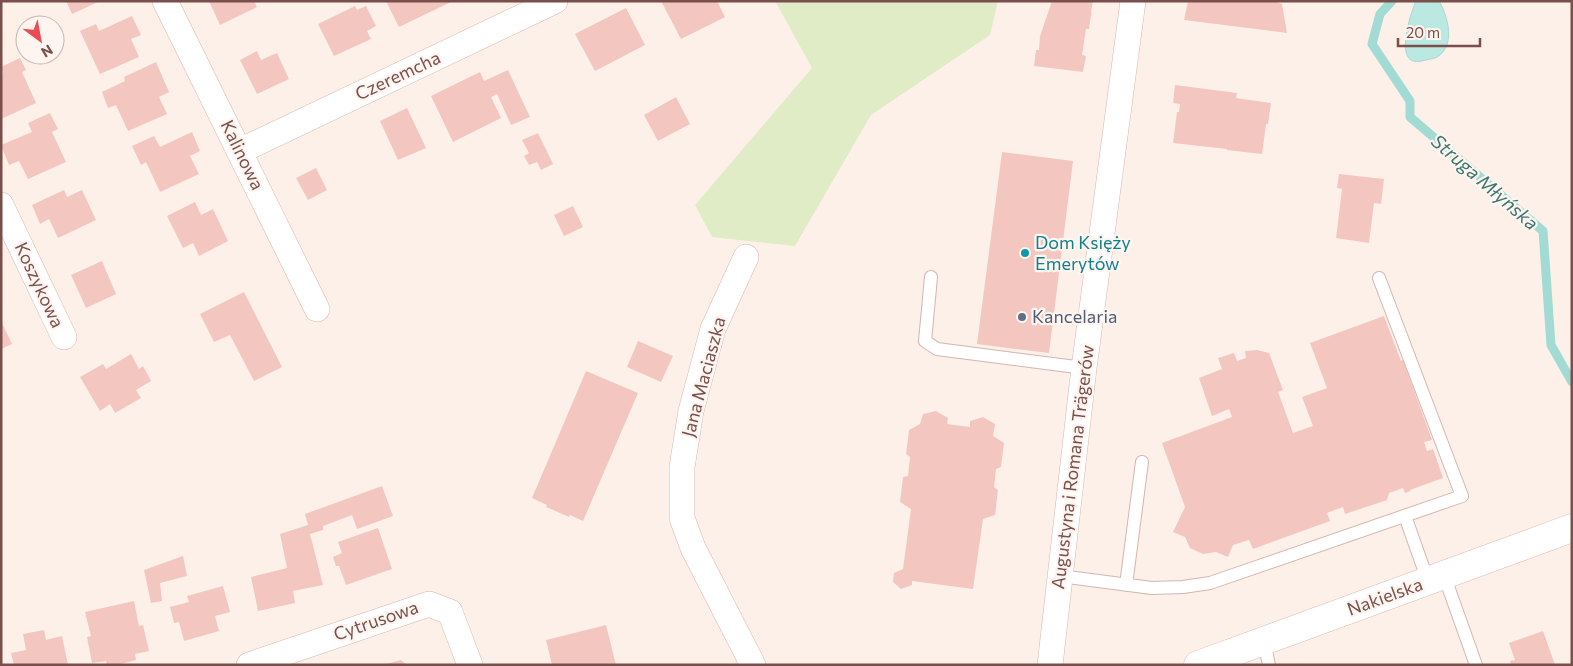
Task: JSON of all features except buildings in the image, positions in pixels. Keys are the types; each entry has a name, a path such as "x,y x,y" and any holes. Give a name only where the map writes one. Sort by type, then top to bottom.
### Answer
{"main road":[{"name":"Nakielska","path":"1198,665 1266,653 1436,578 1572,528"}],"street":[{"name":"Kalinowa","path":"165,1 317,309"},
{"name":"Czeremcha","path":"240,151 555,1"},
{"name":"Augustyna i Romana Trägerów","path":"1050,665 1084,368 1133,1"},
{"name":"Koszykowa","path":"1,205 64,337"},
{"name":"Jana Maciaszka","path":"746,257 713,329 691,411 682,467 682,518 693,548 753,665"},
{"name":"Cytrusowa","path":"249,665 429,604 450,612 470,665"}],"lane":[{"path":"931,277 924,341 936,348 1084,368"},
{"path":"1060,576 1152,588 1183,587 1210,583 1462,496 1380,278"},
{"path":"1126,585 1142,462"},
{"path":"1405,516 1476,665"}],"green space":[{"path":"775,1 998,1 990,35 871,115 795,246 712,237 695,205 812,68"}],"water":[{"path":"1416,1 1439,1 1445,15 1448,30 1447,46 1443,52 1437,57 1417,62 1407,56 1406,49 1407,32"}],"waterway":[{"name":"Struga Młyńska","path":"1392,1 1380,14 1372,44 1410,101 1410,117 1543,231 1551,345 1572,382"}],"place":[{"name":"Dom Księży Emerytów","path":"1025,253"},
{"name":"Kancelaria","path":"1022,317"}]}
